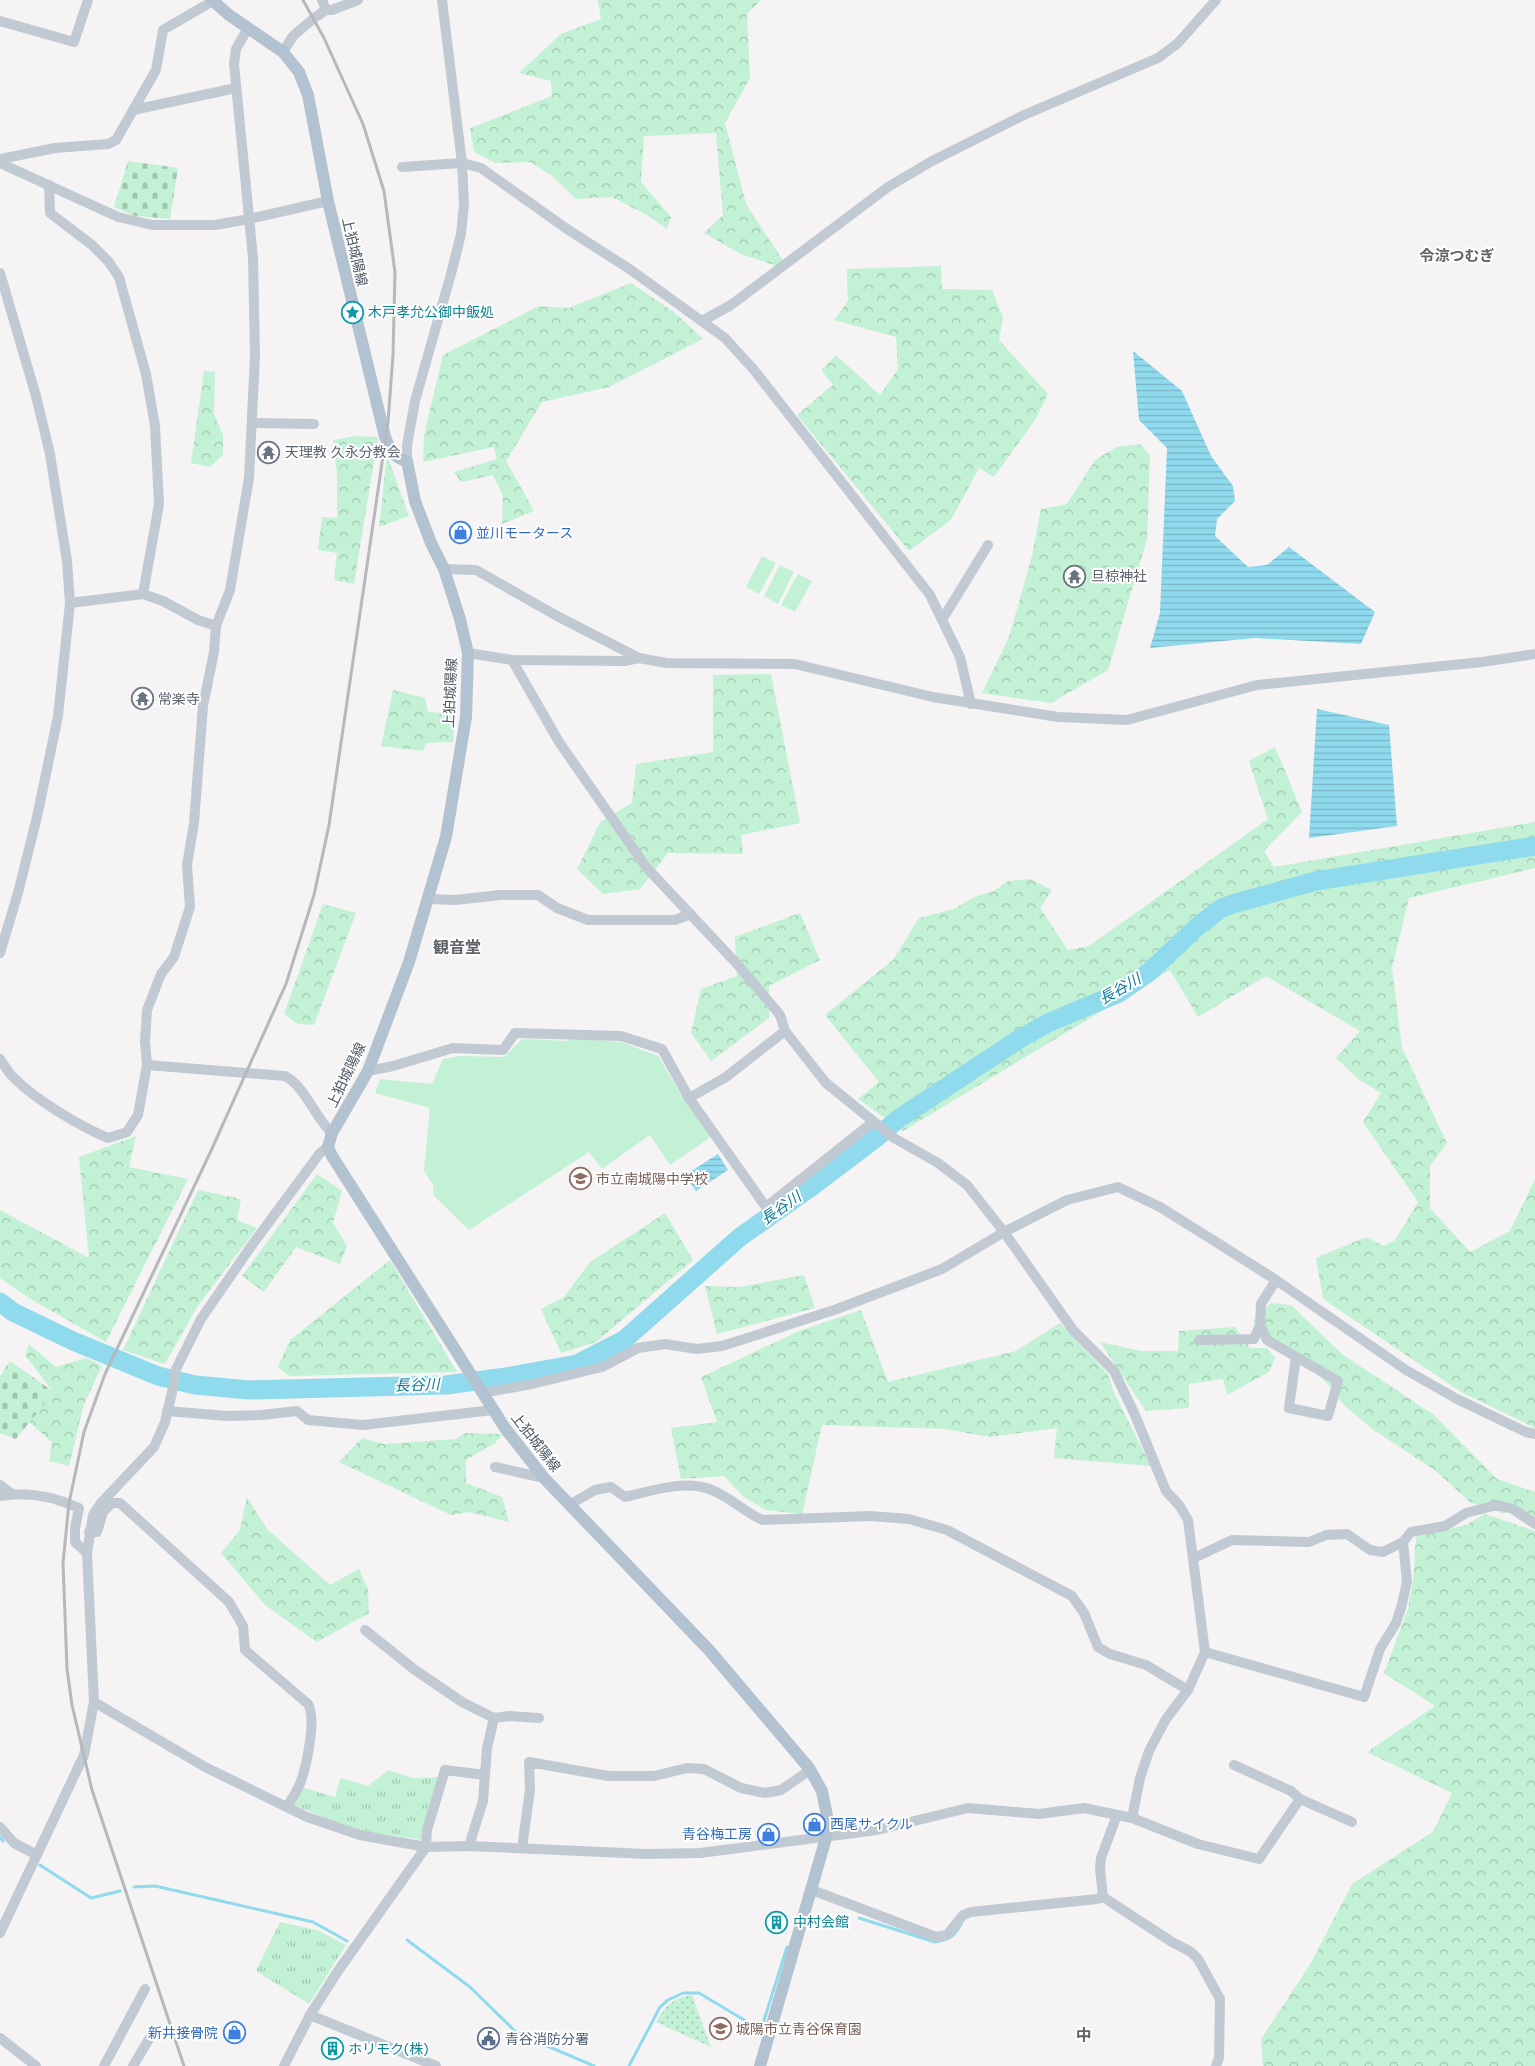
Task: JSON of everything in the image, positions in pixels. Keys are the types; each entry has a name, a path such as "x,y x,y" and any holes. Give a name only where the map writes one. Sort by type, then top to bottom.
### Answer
{"main road":[{"name":"上狛城陽線","path":"213,1 229,15 283,52 299,72 308,95 328,202 385,437 392,452 399,460 407,462 415,501 431,543 444,570 460,619 468,653 466,717 458,772 446,837 429,899 409,962 368,1071 332,1133 328,1146 332,1156 505,1428 544,1478 709,1650 810,1770 822,1792 827,1816 826,1838 760,2066"}],"street":[{"path":"0,21 74,42 88,0"},
{"path":"283,52 293,36 323,5 332,10 358,0"},
{"path":"407,462 407,445 415,401 461,234 464,204 462,163 442,0"},
{"path":"1203,16 1209,0"},
{"path":"702,321 737,300 895,183 932,161 1024,115 1158,58 1178,43 1216,0"},
{"path":"0,161 55,148 108,144 116,140 156,70 163,30 213,1"},
{"path":"0,1059 13,1077 36,1096 90,1131 108,1138 127,1132 138,1115 147,1066 145,1041 147,1010 161,974 174,957 190,907 187,865 194,823 203,706 214,652 216,626 230,590 249,478 255,356 253,258 234,64 236,49 248,28"},
{"path":"133,110 161,106 206,93 236,88"},
{"path":"0,161 118,217 152,225 215,225 328,202"},
{"path":"402,167 462,163 481,168 567,229 631,270 724,338 754,370 930,595 960,657 971,704"},
{"path":"49,185 50,213 92,245 108,261 119,277 146,374 155,426 159,504 143,594"},
{"path":"0,273 36,396 50,454 68,561 70,603 58,716 37,817 0,953"},
{"path":"252,423 314,424"},
{"path":"942,620 988,546"},
{"path":"444,570 476,570 557,616 639,658 666,663 795,664 933,697 1058,716 1127,720 1257,685 1482,662 1535,654"},
{"path":"70,603 143,594 163,601 198,620 216,626"},
{"path":"468,653 512,660 625,661 639,658"},
{"path":"512,660 564,750 646,867 738,965 780,1015 785,1031 826,1082 894,1138 938,1162 967,1185 1004,1232 1073,1330 1114,1371 1135,1415 1166,1491 1179,1505 1188,1520 1205,1652 1188,1690 1166,1719 1149,1751 1140,1778 1132,1818"},
{"path":"429,899 455,900 500,895 538,895 557,908 588,920 675,920 690,914"},
{"path":"689,1098 726,1077 785,1031"},
{"path":"368,1071 394,1066 453,1048 503,1050 515,1033 621,1036 662,1049 689,1098 766,1207 873,1122"},
{"path":"147,1066 285,1076 295,1081 322,1124 332,1133"},
{"path":"0,1933 84,1756 94,1702 87,1553 93,1515 101,1503 154,1447 167,1411 176,1369 201,1319 252,1245 320,1153 328,1146"},
{"path":"480,1390 532,1384 602,1367 638,1348 665,1344 697,1349 732,1343 837,1309 942,1269 1004,1232 1066,1200 1118,1187 1160,1207 1276,1280 1406,1370 1457,1399 1526,1432 1535,1434"},
{"path":"1199,1340 1254,1339 1260,1325 1261,1304 1276,1280"},
{"path":"1260,1325 1267,1340 1338,1381 1328,1416 1288,1408 1296,1357"},
{"path":"167,1411 227,1416 297,1411 308,1420 363,1425 493,1410"},
{"path":"495,1467 544,1478"},
{"path":"0,1485 12,1494"},
{"path":"569,1505 595,1490 611,1487 625,1497 691,1486 710,1489 736,1504 749,1515 763,1520 870,1516 909,1519 947,1530 1072,1596 1084,1613 1098,1647 1110,1654 1146,1666 1188,1690"},
{"path":"0,1496 12,1494 43,1495 79,1508 75,1528 75,1542 87,1553"},
{"path":"89,1532 97,1532 104,1512 112,1503 120,1503 230,1602 243,1626 245,1650 308,1704 312,1710 311,1731 304,1767 299,1786 287,1807"},
{"path":"1194,1558 1232,1540 1309,1542 1326,1535 1347,1534 1370,1550 1382,1552 1403,1542 1411,1532 1446,1526 1466,1513 1497,1505 1513,1509 1535,1524"},
{"path":"1205,1652 1364,1696 1380,1650 1396,1623 1401,1608 1407,1582 1403,1542"},
{"path":"364,1630 415,1670 462,1702 494,1718 509,1716 539,1718"},
{"path":"94,1702 205,1767 307,1817 360,1835 426,1847 469,1846 647,1854 700,1853 877,1830 968,1808 1039,1814 1084,1808 1132,1818 1198,1844 1259,1859 1300,1799"},
{"path":"469,1846 483,1801 487,1748 494,1718"},
{"path":"522,1848 530,1790 529,1762 608,1776 654,1776 687,1768 704,1768 742,1788 765,1793 781,1790 810,1770"},
{"path":"1234,1765 1291,1791 1300,1799 1352,1822"},
{"path":"284,2066 310,2015 338,1971 426,1847 426,1830 445,1770 485,1775"},
{"path":"1118,1815 1101,1858 1100,1869 1104,1897 1156,1932 1192,1952 1198,1958 1220,1999 1219,2058 1216,2066"},
{"path":"0,1827 14,1843 37,1855"},
{"path":"812,1890 936,1937 947,1935 963,1915 972,1912 1104,1897"},
{"path":"104,2066 145,1989"},
{"path":"310,2015 436,2066"},
{"path":"0,2038 36,2066"},
{"path":"134,2066 148,2039"}],"green space":[{"path":"598,0 761,0 747,14 750,78 725,123 746,204 784,262 777,266 741,254 704,233 723,215 716,133 644,136 641,182 671,217 667,229 647,215 612,197 576,199 552,176 530,162 496,163 474,152 470,128 552,96 551,81 519,73 561,34 601,19"},
{"path":"128,161 178,168 170,219 135,216 114,207"},
{"path":"941,266 942,289 992,290 1003,317 999,340 1048,394 1035,420 994,477 979,468 951,520 909,551 797,415 833,385 821,370 836,355 880,395 898,369 896,337 834,320 848,301 847,269"},
{"path":"631,283 674,312 703,339 609,387 542,402 506,461 534,511 502,524 503,496 493,475 461,482 454,472 497,459 494,447 423,462 424,435 443,355 539,306 569,308"},
{"path":"204,371 215,372 214,414 223,435 223,455 210,467 191,463"},
{"path":"356,436 378,437 354,584 334,580 337,553 318,550 322,517 337,518 337,475 333,440"},
{"path":"1140,444 1150,455 1147,539 1108,670 1051,703 982,693 1009,637 1032,556 1041,509 1067,504 1095,460 1117,447"},
{"path":"387,455 409,516 379,527"},
{"path":"762,556 776,563 759,594 746,587"},
{"path":"780,565 794,572 778,604 764,596"},
{"path":"798,574 812,581 795,612 781,605"},
{"path":"771,674 800,823 741,835 743,854 668,853 640,889 603,894 577,869 601,821 632,803 636,764 713,752 713,675"},
{"path":"393,690 425,698 428,712 456,714 453,742 426,743 423,751 381,746"},
{"path":"1275,747 1302,812 1264,851 1274,867 1535,822 1535,868 1409,898 1392,968 1402,1048 1447,1143 1430,1166 1430,1208 1470,1252 1510,1231 1535,1179 1535,1428 1461,1392 1323,1299 1316,1258 1366,1237 1384,1246 1395,1240 1418,1202 1363,1122 1381,1093 1358,1079 1336,1058 1360,1031 1266,976 1198,1017 1170,970 903,1131 858,1099 879,1082 825,1015 893,960 919,918 954,909 974,897 994,891 1008,881 1030,879 1052,890 1040,908 1068,950 1089,946 1268,819 1249,761"},
{"path":"323,904 356,913 314,1025 298,1024 284,1014"},
{"path":"800,913 820,960 769,986 769,1018 711,1061 691,1033 701,989 737,976 735,937"},
{"path":"573,1038 621,1042 658,1056 680,1093 711,1137 670,1165 650,1135 602,1169 589,1152 469,1230 434,1196 433,1185 424,1171 430,1108 375,1093 380,1079 432,1084 443,1059 459,1056 504,1057 522,1039 568,1041"},
{"path":"136,1136 129,1167 188,1179 106,1342 29,1298 0,1278 0,1210 89,1258 79,1157"},
{"path":"317,1174 342,1191 333,1223 347,1246 340,1264 296,1247 264,1292 242,1276"},
{"path":"198,1190 241,1199 237,1220 257,1228 197,1307 165,1364 123,1350"},
{"path":"665,1213 693,1260 596,1342 561,1353 541,1309 564,1297 590,1262"},
{"path":"390,1260 457,1372 289,1376 278,1367 290,1340"},
{"path":"804,1275 815,1308 717,1334 705,1286 739,1287"},
{"path":"1271,1303 1291,1305 1342,1354 1434,1415 1497,1479 1535,1492 1535,1520 1516,1511 1502,1513 1470,1502 1436,1471 1372,1429 1343,1404 1327,1383 1290,1351 1264,1343 1253,1321"},
{"path":"861,1310 888,1382 1016,1351 1060,1323 1108,1374 1114,1393 1151,1466 1054,1458 1057,1428 990,1437 944,1429 822,1425 802,1514 766,1510 744,1497 724,1476 681,1479 671,1428 717,1422 701,1377 799,1331"},
{"path":"1235,1327 1250,1348 1267,1348 1275,1358 1269,1372 1227,1395 1223,1379 1189,1384 1189,1408 1146,1411 1100,1342 1141,1351 1178,1351 1179,1331"},
{"path":"29,1344 56,1367 86,1358 102,1366 84,1404 69,1466 49,1461 52,1442 29,1422 53,1392 25,1355"},
{"path":"10,1361 54,1392 16,1439 0,1433 0,1376"},
{"path":"465,1433 503,1434 495,1443 466,1460 466,1483 502,1497 509,1522 469,1512 451,1515 339,1462 362,1438 383,1444 456,1439"},
{"path":"247,1497 267,1529 330,1585 359,1569 368,1589 369,1613 317,1642 265,1605 221,1553 240,1530"},
{"path":"1485,1514 1535,1531 1535,2066 1263,2066 1261,2039 1311,1963 1352,1884 1433,1832 1452,1793 1367,1752 1435,1706 1384,1673 1408,1609 1413,1581 1416,1537 1466,1525"},
{"path":"388,1770 413,1778 440,1777 422,1840 352,1829 294,1805 304,1788 335,1797 341,1778 368,1786"},
{"path":"280,1922 317,1930 346,1945 309,2004 256,1971"},
{"path":"692,1995 711,2047 656,2022 663,2011 675,2000"}],"water":[{"path":"1133,351 1182,391 1211,456 1233,486 1235,501 1217,519 1215,536 1248,567 1267,565 1289,547 1375,612 1361,644 1255,638 1150,648 1160,613 1167,448 1139,420"},
{"path":"1317,709 1389,725 1397,826 1309,838"},
{"path":"718,1154 728,1170 696,1191 685,1175"}],"waterway":[{"name":"長谷川","path":"0,1302 13,1312 73,1341 158,1376 195,1385 249,1390 446,1385 506,1377 577,1364 624,1340 740,1237 814,1185 898,1119 1021,1038 1048,1023 1119,993 1148,973 1197,927 1220,909 1316,881 1535,846"},
{"path":"0,1837 3,1841"},
{"path":"40,1865 91,1898 120,1891"},
{"path":"134,1887 155,1886 313,1922 347,1941"},
{"path":"859,1918 935,1942 951,1937 961,1924"},
{"path":"407,1940 470,1987 517,2033 594,2066"},
{"path":"629,2066 660,2007 668,2000 683,1993 699,1993 761,2030 787,1947"}],"railway":[{"path":"184,2066 92,1790 72,1705 67,1669 63,1563 69,1503 84,1432 105,1374 210,1153 286,984 314,895 329,825 388,422 393,355 395,272 384,191 363,124 324,38 303,0"}],"place":[{"name":"木戸孝允公御中飯処","path":"352,312"},
{"name":"天理教 久永分教会","path":"269,452"},
{"name":"並川モータース","path":"460,533"},
{"name":"旦椋神社","path":"1075,576"},
{"name":"常楽寺","path":"142,699"},
{"name":"市立南城陽中学校","path":"580,1179"},
{"name":"西尾サイクル","path":"814,1824"},
{"name":"青谷梅工房","path":"768,1834"},
{"name":"中村会館","path":"777,1922"},
{"name":"城陽市立青谷保育園","path":"720,2029"},
{"name":"新井接骨院","path":"234,2033"},
{"name":"青谷消防分署","path":"489,2039"},
{"name":"ホリモク(株)","path":"332,2049"}],"district":[{"name":"令涼つむぎ","path":"1457,256"},
{"name":"観音堂","path":"457,947"},
{"name":"中","path":"1084,2035"}]}
